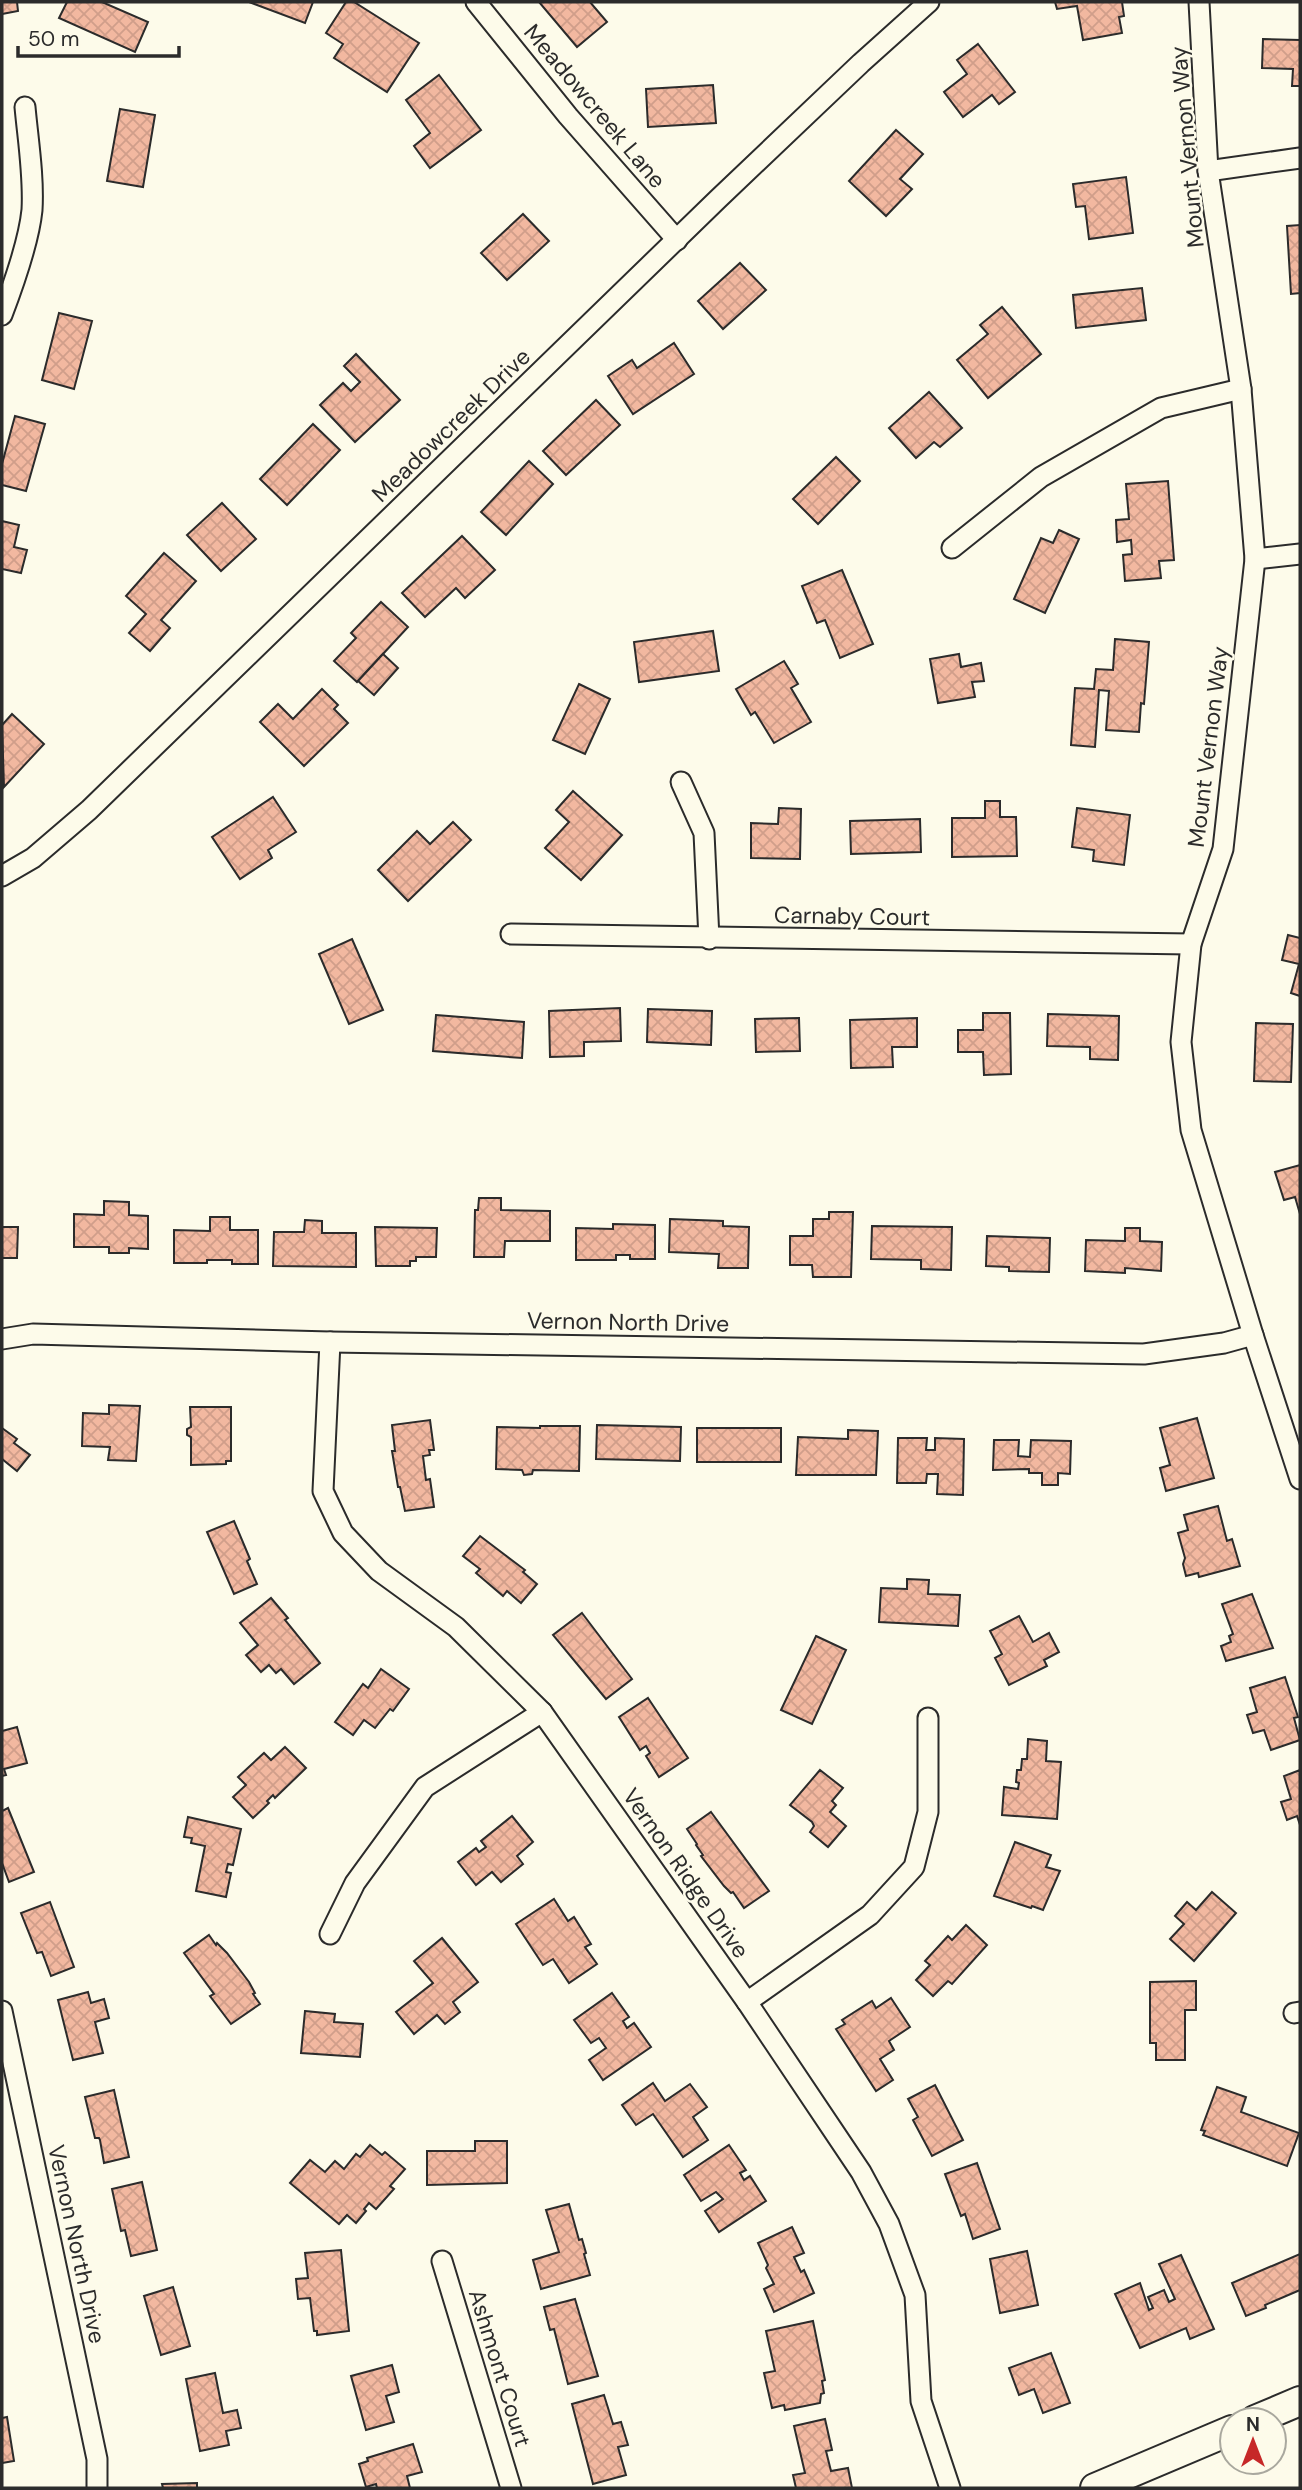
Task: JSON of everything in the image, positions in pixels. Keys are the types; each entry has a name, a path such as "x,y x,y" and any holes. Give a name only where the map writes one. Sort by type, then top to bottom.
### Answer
{"main road":[{"path":"1095,2488 1218,2436"}],"street":[{"name":"Meadowcreek Lane","path":"476,2 568,116 677,240"},
{"name":"Meadowcreek Drive","path":"2,876 33,858 89,810 842,81 929,2"},
{"name":"Mount Vernon Way","path":"1199,2 1208,171 1241,389 1255,559 1223,849 1191,944 1181,1042 1191,1130 1300,1479"},
{"path":"2,315 15,281 32,211 25,107"},
{"path":"1208,171 1300,158"},
{"path":"952,548 1041,477 1161,408 1241,389"},
{"path":"1255,559 1300,554"},
{"path":"681,782 704,834 709,939"},
{"name":"Carnaby Court","path":"511,934 1191,944"},
{"name":"Vernon North Drive","path":"2,1339 33,1334 330,1342 1143,1354 1224,1343 1253,1335"},
{"name":"Vernon Ridge Drive","path":"330,1342 323,1490 343,1533 379,1571 456,1627 542,1712 747,2002 861,2172 890,2224 915,2295 922,2401 950,2488"},
{"path":"330,1934 355,1883 425,1787 542,1712"},
{"path":"747,2002 870,1914 914,1867 928,1811 928,1718"},
{"name":"Vernon North Drive","path":"2,2013 97,2459 97,2488"},
{"name":"Ashmont Court","path":"442,2261 511,2488"}],"building":[{"path":"2,2 17,2 18,11 2,14"},
{"path":"67,2 102,2 148,22 135,52 59,18"},
{"path":"249,2 313,2 305,23"},
{"path":"346,2 354,2 419,43 387,92 334,58 343,44 326,33"},
{"path":"539,2 590,2 607,22 577,47"},
{"path":"1055,2 1122,2 1124,16 1119,17 1122,33 1083,40 1077,6 1057,9"},
{"path":"1263,39 1300,40 1300,86 1292,86 1293,69 1262,68"},
{"path":"978,44 1015,92 999,104 992,95 963,117 944,92 967,74 957,60"},
{"path":"439,75 481,130 430,168 414,146 430,133 406,100"},
{"path":"713,85 716,123 648,127 646,89"},
{"path":"120,109 155,115 143,187 107,181"},
{"path":"896,130 923,154 900,179 912,189 886,216 849,181"},
{"path":"1126,177 1133,233 1089,239 1085,206 1076,207 1073,184"},
{"path":"523,214 549,241 507,280 481,253"},
{"path":"1300,225 1300,293 1291,294 1287,226"},
{"path":"740,263 766,290 723,329 698,301"},
{"path":"1142,288 1146,320 1076,328 1073,295"},
{"path":"1002,307 1041,354 988,398 957,360 988,334 980,325"},
{"path":"59,313 92,321 74,389 42,380"},
{"path":"674,343 694,374 633,414 608,376 632,360 637,368"},
{"path":"356,354 400,400 355,442 320,405 343,383 351,391 360,382 344,366"},
{"path":"929,392 962,428 940,447 934,442 916,458 889,428"},
{"path":"596,400 620,425 566,475 543,451"},
{"path":"15,416 45,424 26,491 2,485 2,464"},
{"path":"313,424 340,450 287,505 260,479"},
{"path":"836,457 860,481 818,524 793,499"},
{"path":"529,461 553,484 506,535 481,512"},
{"path":"1168,481 1174,560 1159,561 1161,578 1125,581 1123,555 1132,554 1131,540 1117,542 1116,520 1129,519 1126,484"},
{"path":"222,503 256,539 221,571 187,535"},
{"path":"2,521 19,525 14,547 27,550 21,573 2,569"},
{"path":"1059,530 1079,539 1045,613 1014,599 1041,538 1053,543"},
{"path":"462,536 495,570 465,598 456,588 425,617 402,593"},
{"path":"164,553 196,581 161,620 170,628 150,651 129,633 146,614 126,596"},
{"path":"842,570 873,644 840,658 825,620 817,623 802,586"},
{"path":"381,602 408,627 357,682 334,661 356,638 351,633"},
{"path":"713,631 719,671 639,682 634,642"},
{"path":"1115,639 1149,642 1139,732 1106,730 1109,691 1099,690 1095,747 1071,745 1075,688 1094,689 1096,669 1113,670"},
{"path":"383,654 398,668 374,695 358,681"},
{"path":"959,654 961,667 981,663 984,681 972,682 975,697 938,703 930,659"},
{"path":"784,661 798,684 791,688 811,722 774,743 755,712 751,715 736,689"},
{"path":"579,684 610,699 585,754 553,740"},
{"path":"322,689 338,705 334,709 348,723 304,766 260,722 278,704 293,719"},
{"path":"12,714 44,744 4,787 2,725"},
{"path":"573,791 622,835 581,880 545,848 569,822 556,810"},
{"path":"273,797 296,832 268,850 272,858 240,879 212,837"},
{"path":"985,801 1000,801 1000,817 1016,817 1017,856 952,857 952,818 985,818"},
{"path":"779,808 801,809 800,859 751,858 751,823 778,824"},
{"path":"1077,808 1130,815 1124,865 1093,861 1094,850 1072,847"},
{"path":"920,819 921,852 851,854 850,821"},
{"path":"453,822 471,840 408,901 378,870 417,831 430,844"},
{"path":"1288,935 1300,938 1300,996 1291,993 1299,964 1282,960"},
{"path":"352,939 383,1010 349,1024 319,954"},
{"path":"620,1008 621,1041 584,1042 584,1056 550,1057 549,1011"},
{"path":"648,1009 712,1011 711,1045 647,1042"},
{"path":"983,1013 1010,1013 1011,1074 984,1075 983,1052 958,1052 958,1030 983,1030"},
{"path":"1048,1014 1119,1016 1118,1060 1090,1059 1090,1047 1047,1046"},
{"path":"436,1015 524,1022 522,1058 433,1051"},
{"path":"799,1018 800,1051 756,1052 755,1019"},
{"path":"917,1018 917,1047 892,1047 893,1067 851,1068 850,1020"},
{"path":"1256,1023 1293,1024 1291,1082 1254,1081"},
{"path":"1300,1165 1300,1214 1295,1197 1284,1200 1275,1172"},
{"path":"479,1198 501,1198 501,1210 550,1211 550,1241 505,1241 504,1257 474,1257 475,1210 478,1210"},
{"path":"104,1201 129,1202 129,1215 148,1216 148,1249 129,1248 129,1253 109,1253 109,1247 74,1247 74,1214 104,1215"},
{"path":"829,1212 853,1212 851,1277 813,1277 812,1265 790,1265 790,1236 813,1236 813,1219 829,1219"},
{"path":"210,1217 230,1217 230,1230 258,1230 258,1264 232,1264 232,1260 174,1263 174,1230 210,1231"},
{"path":"670,1219 723,1221 723,1226 749,1227 748,1268 718,1268 719,1254 669,1252"},
{"path":"305,1220 322,1221 322,1233 356,1233 356,1267 273,1266 274,1232 304,1232"},
{"path":"613,1224 655,1225 655,1259 630,1259 630,1255 616,1255 616,1260 576,1260 576,1228 613,1229"},
{"path":"872,1226 952,1227 951,1270 921,1269 921,1260 871,1259"},
{"path":"2,1227 18,1227 17,1258 2,1258"},
{"path":"375,1227 437,1228 436,1257 416,1257 416,1261 410,1261 410,1266 376,1266"},
{"path":"1125,1228 1140,1228 1140,1241 1162,1242 1161,1271 1125,1268 1125,1273 1085,1271 1086,1240 1125,1241"},
{"path":"987,1236 1050,1238 1049,1272 1009,1271 1009,1267 986,1266"},
{"path":"109,1405 140,1406 136,1461 108,1460 110,1447 82,1446 83,1413 109,1414"},
{"path":"190,1407 231,1407 231,1461 226,1461 226,1464 191,1465 191,1437 187,1435 187,1429 191,1427"},
{"path":"1197,1418 1214,1478 1166,1491 1160,1468 1170,1465 1160,1428"},
{"path":"430,1420 434,1450 429,1450 430,1455 423,1456 426,1480 430,1479 434,1507 405,1511 392,1451 395,1451 392,1425"},
{"path":"597,1425 681,1427 680,1461 596,1459"},
{"path":"580,1426 579,1471 533,1470 532,1474 524,1475 522,1470 496,1469 497,1427"},
{"path":"2,1428 17,1439 14,1443 30,1455 17,1471 2,1459"},
{"path":"697,1428 781,1428 781,1462 697,1462"},
{"path":"848,1430 878,1431 876,1475 796,1475 798,1437 848,1439"},
{"path":"898,1438 927,1438 926,1450 935,1450 935,1438 964,1439 963,1495 937,1494 938,1474 927,1474 926,1483 897,1483"},
{"path":"994,1440 1019,1440 1018,1456 1030,1457 1031,1440 1071,1441 1070,1474 1058,1473 1058,1485 1042,1485 1042,1473 1029,1473 1029,1469 993,1470"},
{"path":"1218,1506 1227,1541 1232,1539 1240,1566 1199,1577 1198,1573 1186,1576 1183,1564 1185,1558 1178,1533 1188,1530 1184,1515"},
{"path":"234,1521 257,1584 234,1594 207,1532"},
{"path":"480,1536 525,1570 523,1572 537,1584 521,1603 507,1591 503,1596 476,1573 480,1569 463,1556"},
{"path":"907,1579 929,1580 928,1594 960,1595 958,1626 879,1622 881,1588 907,1589"},
{"path":"1252,1594 1273,1648 1226,1661 1221,1646 1231,1642 1229,1636 1233,1634 1222,1604"},
{"path":"271,1598 320,1663 294,1684 281,1669 276,1673 269,1665 261,1672 246,1655 258,1645 240,1623"},
{"path":"582,1613 632,1679 606,1699 553,1635"},
{"path":"1019,1616 1033,1642 1049,1633 1059,1652 1044,1660 1047,1666 1009,1685 995,1658 1002,1654 990,1631"},
{"path":"816,1636 846,1650 812,1724 781,1710"},
{"path":"381,1669 409,1689 393,1711 390,1709 375,1728 364,1720 353,1735 335,1722 363,1684 368,1688"},
{"path":"1285,1677 1298,1717 1294,1718 1300,1740 1271,1750 1264,1730 1253,1733 1247,1715 1257,1712 1250,1688"},
{"path":"648,1698 688,1758 659,1777 646,1756 650,1753 646,1746 640,1750 619,1717"},
{"path":"17,1727 27,1763 4,1769 6,1775 2,1776 2,1731"},
{"path":"1028,1739 1047,1741 1046,1761 1061,1762 1057,1819 1002,1815 1004,1787 1018,1789 1017,1770 1021,1770 1022,1759 1027,1759"},
{"path":"285,1747 306,1768 275,1798 273,1795 267,1801 269,1803 253,1818 233,1797 246,1785 238,1777 264,1753 271,1760"},
{"path":"820,1770 843,1788 832,1801 836,1805 830,1812 846,1826 828,1847 810,1832 814,1826 812,1822 790,1805"},
{"path":"1300,1770 1300,1825 1297,1816 1287,1820 1281,1802 1291,1799 1284,1776"},
{"path":"8,1808 34,1872 9,1882 2,1863 2,1811"},
{"path":"711,1812 769,1891 744,1908 701,1856 703,1855 687,1829"},
{"path":"512,1816 533,1842 517,1856 523,1864 501,1882 492,1872 476,1885 458,1862 476,1848 479,1852 486,1847 481,1841"},
{"path":"188,1817 241,1829 233,1865 228,1864 226,1872 231,1873 226,1897 196,1891 205,1846 191,1843 192,1838 184,1837"},
{"path":"1015,1842 1051,1855 1046,1867 1060,1871 1043,1910 994,1896"},
{"path":"1212,1892 1236,1913 1194,1961 1170,1939 1184,1924 1175,1916 1187,1902 1196,1910"},
{"path":"554,1899 568,1921 574,1917 591,1944 585,1947 597,1964 569,1983 553,1959 543,1965 516,1924"},
{"path":"50,1902 74,1967 51,1976 42,1952 37,1953 21,1913"},
{"path":"966,1925 987,1945 952,1984 948,1981 933,1996 916,1980 930,1965 925,1961 948,1936 952,1940"},
{"path":"209,1935 249,1982 260,2004 231,2024 210,1996 214,1994 184,1953"},
{"path":"442,1938 478,1982 453,2002 460,2012 445,2024 437,2015 414,2034 396,2012 433,1983 414,1961"},
{"path":"1196,1981 1196,2010 1185,2010 1185,2060 1156,2060 1156,2043 1150,2043 1150,1982"},
{"path":"88,1992 91,2003 104,1999 109,2018 95,2022 103,2053 73,2060 58,2000"},
{"path":"612,1993 629,2017 623,2021 627,2028 634,2023 651,2047 603,2080 589,2060 606,2048 599,2038 591,2043 574,2020"},
{"path":"891,1998 910,2027 889,2041 894,2050 880,2059 893,2080 876,2091 836,2029 845,2024 842,2020 872,2001 876,2008"},
{"path":"305,2011 335,2014 334,2022 363,2024 360,2057 301,2053"},
{"path":"653,2083 665,2101 690,2084 707,2107 693,2117 708,2140 683,2157 653,2114 636,2125 622,2105"},
{"path":"935,2085 963,2140 932,2156 913,2120 918,2117 908,2099"},
{"path":"1217,2087 1246,2097 1241,2112 1299,2133 1287,2166 1203,2135 1205,2131 1201,2130"},
{"path":"114,2090 129,2157 104,2163 100,2140 95,2138 85,2097"},
{"path":"475,2141 507,2141 507,2183 427,2185 427,2151 475,2151"},
{"path":"370,2145 382,2155 385,2152 405,2169 390,2186 394,2189 376,2209 369,2203 356,2223 347,2215 339,2224 290,2183 310,2160 325,2172 335,2161 344,2169 356,2154 360,2157"},
{"path":"729,2145 746,2170 740,2173 744,2180 750,2176 766,2201 719,2232 705,2211 723,2199 716,2192 701,2201 684,2175"},
{"path":"977,2163 1000,2229 973,2239 965,2214 961,2216 945,2174"},
{"path":"142,2182 157,2250 131,2256 125,2230 121,2231 112,2189"},
{"path":"569,2204 579,2240 582,2239 590,2275 541,2289 533,2260 559,2252 546,2210"},
{"path":"792,2227 804,2253 794,2257 801,2272 804,2270 814,2293 774,2312 764,2289 774,2284 758,2243"},
{"path":"341,2250 349,2331 317,2335 317,2331 314,2331 310,2298 298,2299 296,2279 308,2278 305,2253"},
{"path":"1027,2251 1038,2305 1000,2313 990,2259"},
{"path":"1300,2254 1300,2290 1246,2316 1232,2283"},
{"path":"1181,2255 1214,2329 1190,2339 1186,2328 1140,2348 1115,2294 1140,2283 1149,2310 1153,2308 1148,2297 1164,2290 1169,2302 1175,2299 1159,2264"},
{"path":"173,2287 190,2346 161,2355 144,2296"},
{"path":"575,2299 598,2376 568,2384 554,2329 550,2330 544,2307"},
{"path":"813,2321 825,2380 822,2381 824,2393 821,2394 820,2403 785,2410 784,2405 772,2408 764,2373 775,2371 766,2331"},
{"path":"1051,2353 1070,2403 1043,2413 1034,2389 1019,2395 1009,2368"},
{"path":"392,2365 399,2392 386,2396 394,2422 366,2430 351,2376"},
{"path":"215,2373 223,2413 237,2410 241,2428 226,2431 229,2445 200,2451 186,2379"},
{"path":"604,2395 613,2424 621,2422 628,2445 618,2447 626,2475 593,2484 572,2404"},
{"path":"7,2417 14,2461 2,2463 2,2418"},
{"path":"825,2419 832,2450 826,2451 831,2471 848,2468 852,2488 796,2488 793,2475 805,2473 794,2426"},
{"path":"413,2444 422,2472 407,2476 410,2488 377,2488 376,2484 366,2487 359,2464 368,2461 367,2458"},
{"path":"197,2483 197,2488 163,2488 162,2484"}]}
